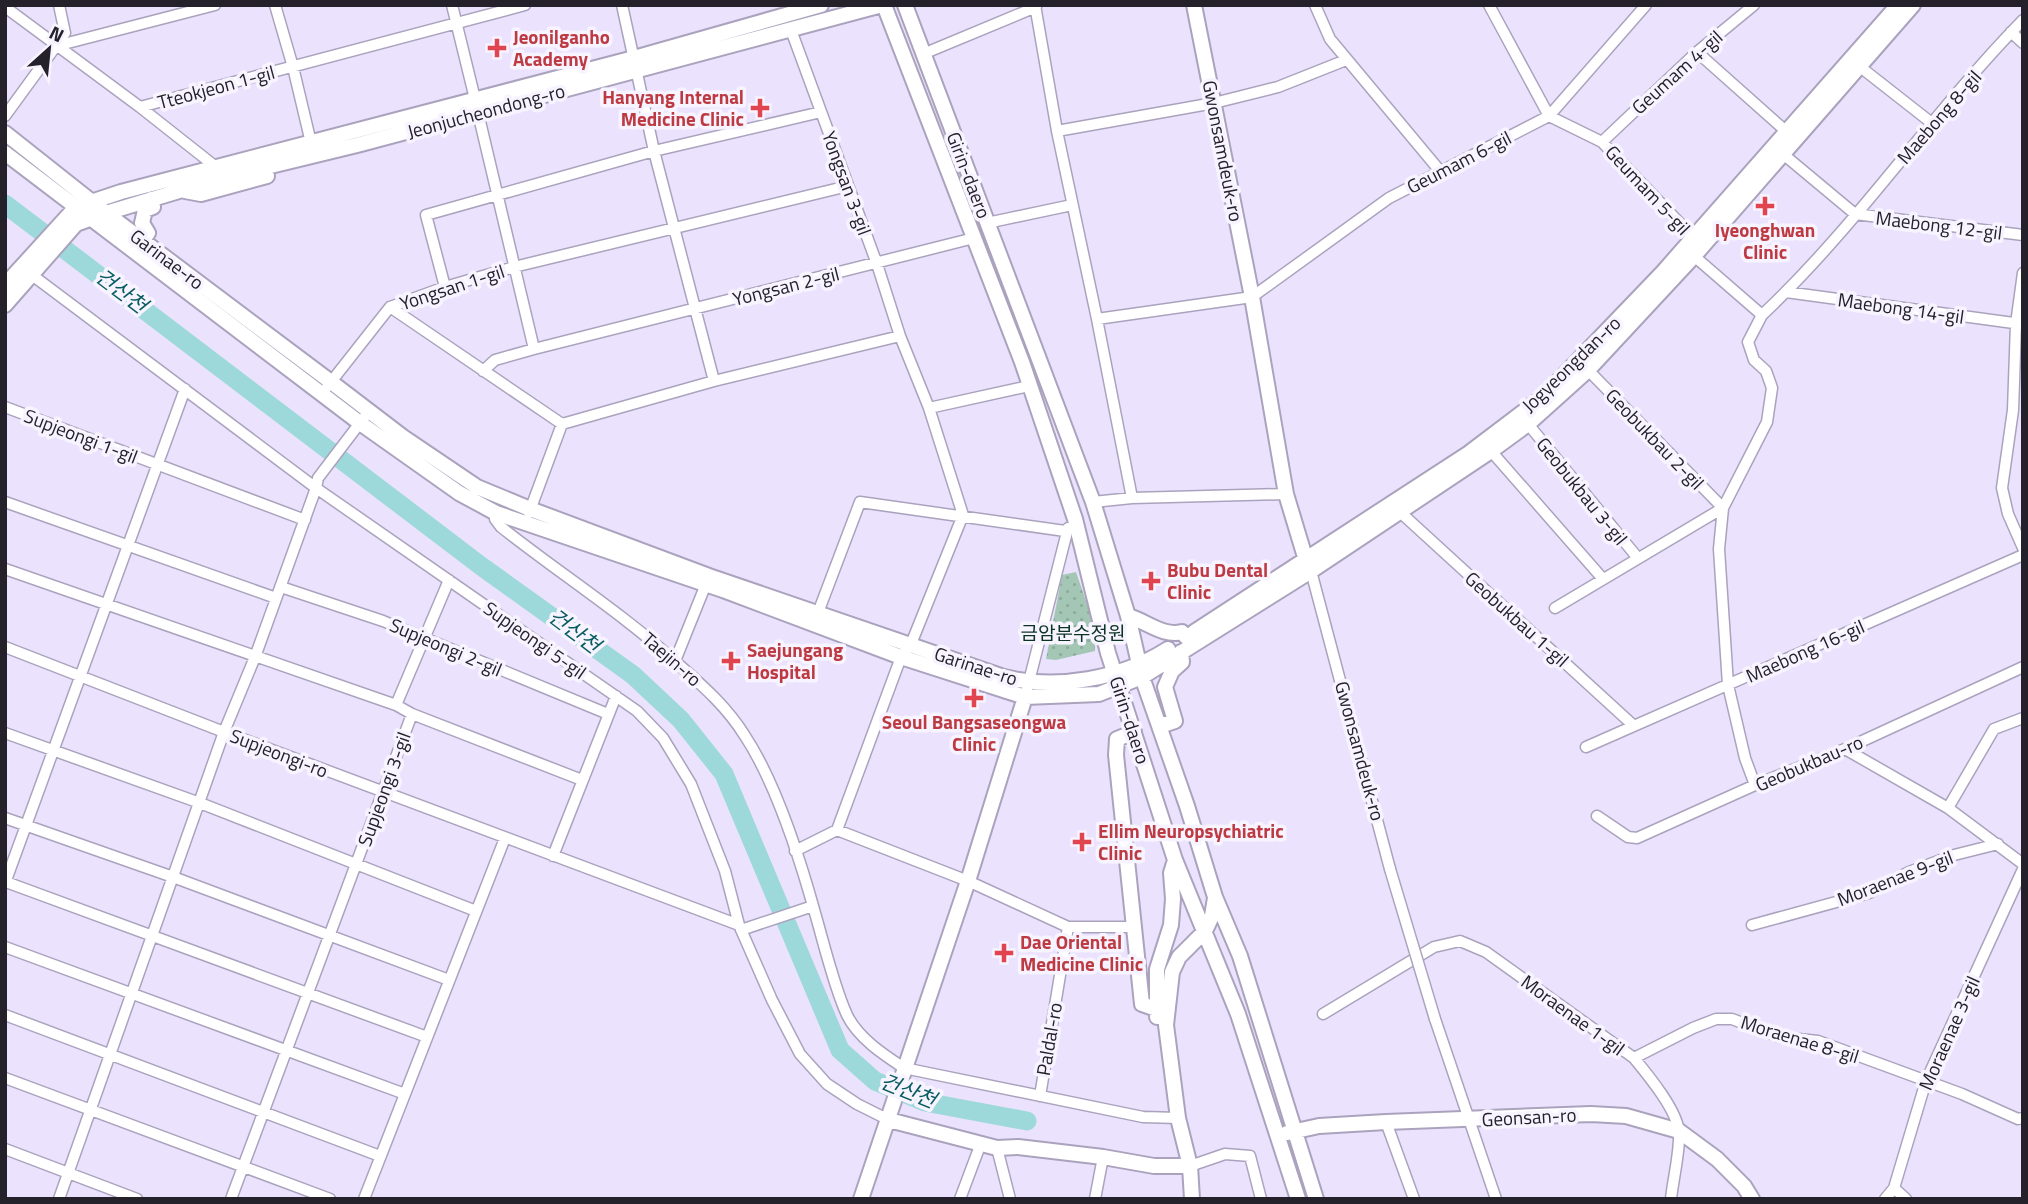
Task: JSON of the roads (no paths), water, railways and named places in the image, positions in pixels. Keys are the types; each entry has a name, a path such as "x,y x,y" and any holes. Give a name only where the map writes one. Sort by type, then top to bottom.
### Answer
{"street":[{"path":"5,116 65,33 59,5"},
{"path":"56,46 215,5"},
{"path":"275,5 312,148"},
{"name":"Yongsan 1-gil","path":"452,5 534,349"},
{"name":"Tteokjeon 1-gil","path":"140,107 525,5"},
{"path":"622,5 654,150 714,381"},
{"name":"Jeonjucheondong-ro","path":"636,64 784,10 821,5"},
{"name":"Jeonjucheondong-ro","path":"77,216 94,201 216,167 312,148 636,64 791,30 883,5"},
{"name":"Girin-daero","path":"883,5 1029,386 1117,680 1175,860 1238,1014 1298,1199"},
{"name":"Girin-daero","path":"905,5 1093,502 1128,616 1140,671 1215,897 1240,956 1316,1199"},
{"name":"Gwonsamdeuk-ro","path":"1194,5 1252,297 1286,494 1435,1020 1496,1199"},
{"path":"1315,5 1330,39 1440,171"},
{"path":"1489,5 1549,116"},
{"name":"Geumam 6-gil","path":"1252,297 1389,198 1549,116 1646,5"},
{"name":"Geumam 4-gil","path":"1602,142 1697,52 1754,5"},
{"name":"Jogyeongdan-ro","path":"1140,671 1181,652 1308,566 1469,453 1543,397 1694,238 1898,5"},
{"name":"Jogyeongdan-ro","path":"1140,671 1186,637 1400,512 1528,424 1588,370 1694,256 1913,5"},
{"path":"923,54 1035,6 1057,131 1132,498"},
{"name":"Tteokjeon 1-gil","path":"5,7 216,167"},
{"name":"Maebong 8-gil","path":"1855,214 2023,20"},
{"name":"Yongsan 3-gil","path":"791,30 877,264 900,336 929,408 963,515"},
{"path":"2011,32 2023,43"},
{"path":"1697,52 1788,133"},
{"path":"1057,131 1214,103 1278,87 1346,60"},
{"path":"1859,66 1933,124"},
{"name":"Jeonjucheondong-ro","path":"77,216 106,213 312,148 357,145 477,106"},
{"path":"445,287 426,215 654,150 821,112"},
{"name":"Geumam 5-gil","path":"1549,116 1602,142 1694,238 1694,256"},
{"name":"Garinae-ro","path":"5,133 327,388 357,427 458,493 496,513 527,516"},
{"path":"180,190 201,194 357,151 357,145"},
{"name":"Garinae-ro","path":"5,153 77,216 327,388 369,411 477,487 527,516 815,618 911,644 1004,677 1027,690"},
{"name":"Maebong 12-gil","path":"1783,154 1855,214 2023,235"},
{"path":"673,227 848,186"},
{"path":"143,240 148,233 142,223 145,210 153,207 151,198"},
{"path":"987,223 1072,205"},
{"name":"Maebong 12-gil","path":"1762,315 1855,214"},
{"path":"5,305 77,216"},
{"name":"Yongsan 1-gil","path":"390,307 445,287 514,267 673,227"},
{"name":"Girin-daero","path":"877,264 974,238"},
{"path":"1694,256 1762,315 1748,342 1754,360 1766,371 1772,388 1767,422 1723,508 1719,549 1728,685 1745,758 1755,785"},
{"name":"Yongsan 2-gil","path":"534,349 877,264"},
{"path":"5,285 31,270"},
{"name":"Supjeongi 5-gil","path":"31,270 185,389 449,580 637,711 663,738 691,784 725,870 740,928 800,1054 827,1084 857,1104 890,1115"},
{"path":"2023,272 2018,411 2002,488 2008,514 2023,548"},
{"name":"Maebong 14-gil","path":"1786,292 2020,324"},
{"path":"1097,319 1252,297"},
{"path":"327,388 390,307 562,424 806,357 900,336"},
{"path":"483,371 495,360 534,349"},
{"name":"Geobukbau 2-gil","path":"1588,370 1723,508"},
{"path":"929,408 1029,386"},
{"name":"Supjeongi 1-gil","path":"151,935 6,882 185,389"},
{"name":"Supjeongi 1-gil","path":"5,407 156,465"},
{"path":"59,1199 151,935 317,483 369,411"},
{"path":"527,516 562,424"},
{"name":"Geobukbau 3-gil","path":"1528,424 1637,558"},
{"name":"Geobukbau 3-gil","path":"1491,451 1603,579"},
{"path":"156,465 305,520"},
{"path":"1093,502 1132,498 1286,494"},
{"path":"5,502 276,598"},
{"path":"815,618 860,502 1070,525 1027,690 968,881 861,1199"},
{"name":"Geobukbau 3-gil","path":"1555,608 1723,508"},
{"name":"Geobukbau 1-gil","path":"1400,512 1634,726"},
{"name":"Taejin-ro","path":"496,513 495,519 501,527 551,567 656,642 714,696 746,737 760,760 795,852 809,907 847,1016 866,1039 903,1072 1040,1096"},
{"path":"795,852 837,830 901,657 911,644 963,515"},
{"name":"Maebong 16-gil","path":"1586,747 2023,555"},
{"path":"5,569 396,705 412,714 582,780"},
{"path":"396,705 449,580"},
{"path":"675,661 708,581"},
{"name":"Supjeongi 2-gil","path":"281,587 326,600 424,638 608,714"},
{"path":"1128,616 1142,620 1159,631 1176,634 1182,632 1186,637"},
{"name":"Garinae-ro","path":"815,618 901,657 1027,690 1100,694 1117,680 1140,671"},
{"name":"Supjeongi-ro","path":"5,647 224,733 740,928"},
{"path":"1160,726 1174,721 1165,687 1172,671 1182,662 1181,652"},
{"name":"Geobukbau-ro","path":"1597,816 1628,838 1637,838 1755,785 1845,749 2023,667"},
{"path":"553,856 616,696"},
{"name":"Supjeongi 3-gil","path":"231,1199 412,714"},
{"path":"1948,808 1994,730 2023,718"},
{"path":"1134,732 1117,739 1116,755 1142,1004 1156,1009"},
{"path":"5,733 200,803"},
{"path":"1845,749 1948,808 1998,844 2023,866"},
{"name":"Supjeongi 3-gil","path":"200,803 476,911"},
{"path":"5,818 83,844 449,980"},
{"path":"837,830 968,881 1068,927 1134,927"},
{"path":"364,1199 505,838"},
{"name":"Moraenae 9-gil","path":"1752,925 1869,893 1909,872 1954,855 1998,844"},
{"path":"1166,1025 1156,1016 1157,969 1172,915 1171,873 1175,860"},
{"name":"Moraenae 3-gil","path":"1885,1199 1894,1188 1926,1081 2023,866"},
{"path":"1192,1199 1190,1166 1178,1118 1166,1025 1172,972 1179,957 1205,931 1212,916 1215,897"},
{"path":"740,928 756,926 809,907"},
{"name":"Paldal-ro","path":"1068,927 1040,1096 1143,1117 1178,1118"},
{"path":"151,935 427,1037"},
{"name":"Moraenae 1-gil","path":"1323,1014 1405,962 1434,947 1460,941 1486,952 1634,1058 1664,1097 1679,1131"},
{"path":"5,947 405,1094"},
{"path":"7,1015 380,1156"},
{"name":"Moraenae 8-gil","path":"1634,1058 1693,1028 1716,1019 1732,1019 1779,1037 1818,1041 1993,1106 2018,1119 2023,1118"},
{"path":"5,1078 330,1199"},
{"name":"Geonsan-ro","path":"1278,1136 1319,1126 1386,1122 1591,1114 1626,1116 1679,1131 1717,1159 1744,1186 1752,1199"},
{"path":"890,1115 997,1147 1103,1157 1154,1167 1190,1166 1225,1154 1250,1156 1261,1199"},
{"path":"1386,1122 1414,1199"},
{"path":"1671,1199 1679,1131"},
{"path":"960,1199 981,1143"},
{"path":"997,1147 1010,1199"},
{"path":"5,1150 137,1199"},
{"path":"1095,1199 1103,1157"},
{"path":"1894,1188 1906,1199"}],"waterway":[{"name":"건산천","path":"5,204 481,566 633,675 681,720 724,774 840,1050 875,1081 925,1102 1027,1121"}],"place":[{"name":"Jeonilganho Academy","path":"497,48"},
{"name":"Hanyang Internal Medicine Clinic","path":"760,108"},
{"name":"Iyeonghwan Clinic","path":"1765,206"},
{"name":"Bubu Dental Clinic","path":"1151,581"},
{"name":"Saejungang Hospital","path":"731,661"},
{"name":"Seoul Bangsaseongwa Clinic","path":"974,698"},
{"name":"Ellim Neuropsychiatric Clinic","path":"1082,842"},
{"name":"Dae Oriental Medicine Clinic","path":"1004,953"}],"park label":[{"name":"금암분수정원","path":"1073,633"}]}
